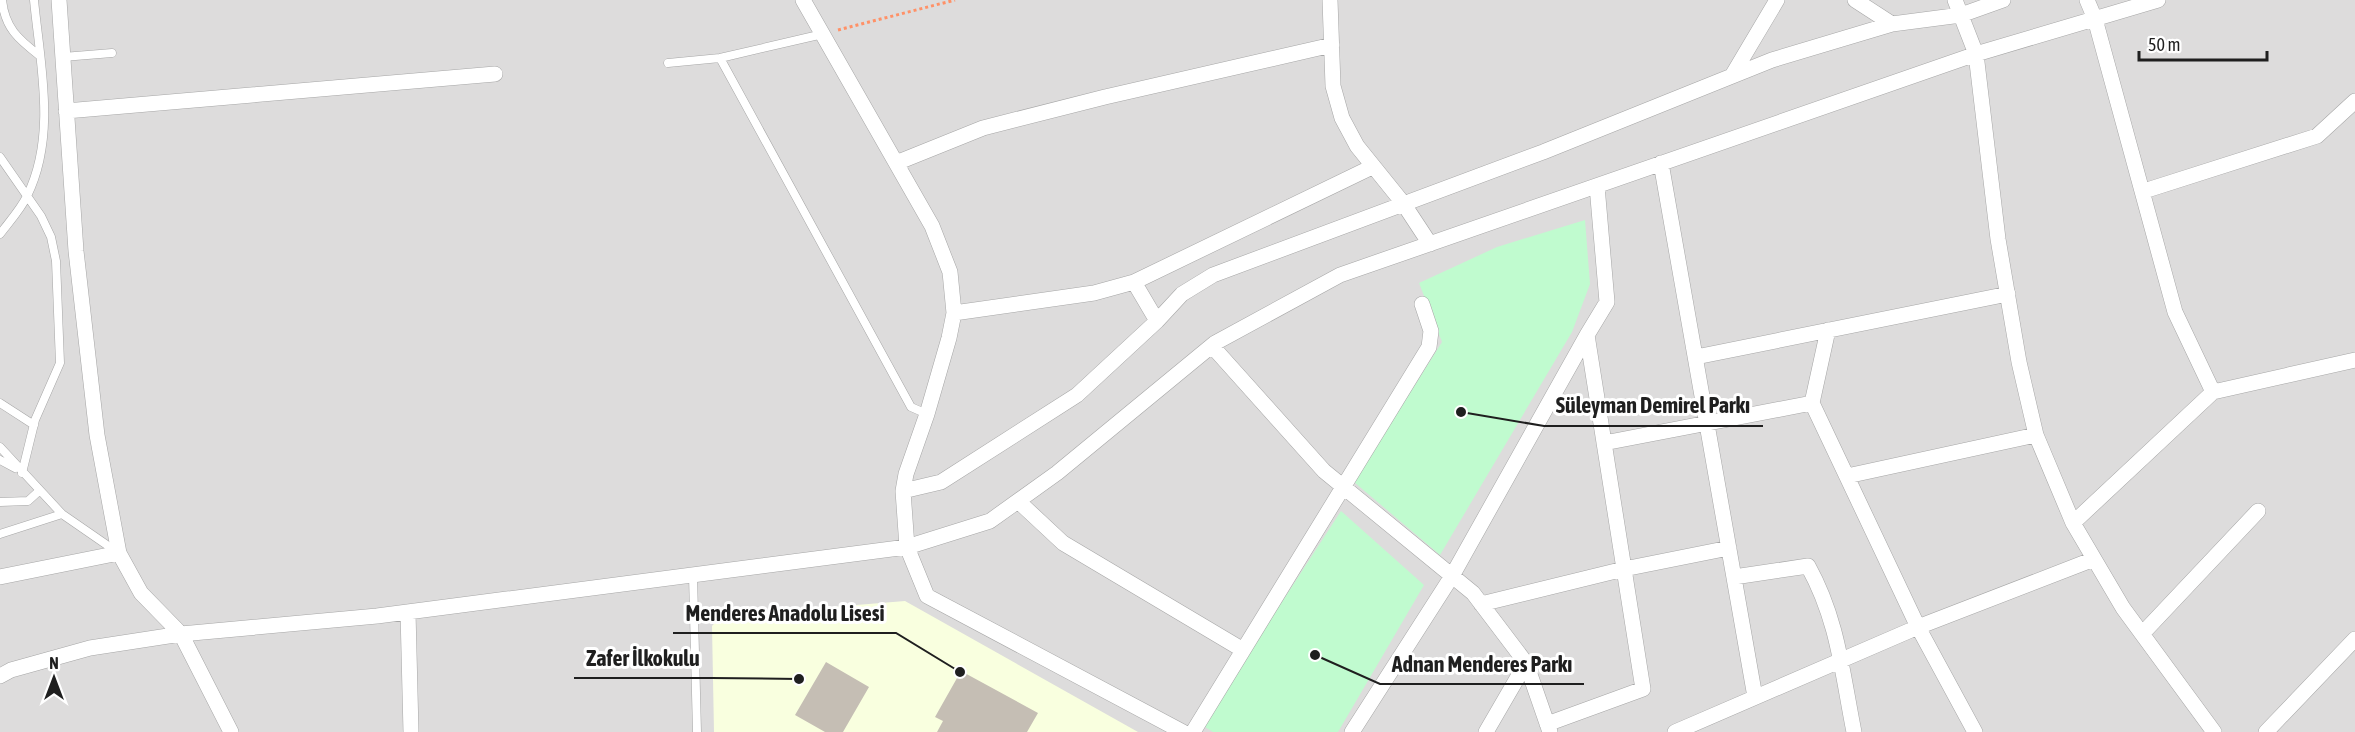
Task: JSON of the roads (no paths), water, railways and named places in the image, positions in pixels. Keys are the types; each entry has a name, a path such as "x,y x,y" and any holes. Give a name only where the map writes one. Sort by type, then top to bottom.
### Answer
{"street":[{"path":"59,0 76,251 97,435 119,553 141,593 181,634 231,732"},
{"path":"803,0 942,246 950,272 954,314 927,414 908,466 903,491 907,547 927,596 1183,732"},
{"path":"1330,0 1332,71 1336,102 1349,133 1372,166 1403,203 1430,244"},
{"path":"1733,74 1777,0"},
{"path":"1855,0 1892,24"},
{"path":"1955,0 1976,54 1998,239 2036,435 2073,523 2122,608 2214,732"},
{"path":"903,491 941,482 1077,395 1157,321 1182,294 1213,275 1543,152 1733,74 1892,24 1961,15 2003,0"},
{"path":"2087,0 2095,19 2144,191 2175,312 2213,392"},
{"path":"0,676 11,670 90,648 181,634 408,612 907,547 990,521 1057,473 1212,346 1340,275 1976,54 2158,0"},
{"path":"896,163 983,128 1105,97 1332,45"},
{"path":"66,111 495,74"},
{"path":"2144,191 2317,135 2355,101"},
{"path":"1661,164 1755,697"},
{"path":"954,314 1094,293 1134,282 1372,166"},
{"path":"1352,732 1452,576 1607,302 1597,186"},
{"path":"1134,282 1157,321"},
{"path":"1696,357 2008,294"},
{"path":"1193,732 1429,347 1431,331 1422,304"},
{"path":"1828,330 1812,403 1918,627 1975,732"},
{"path":"1212,346 1324,471 1452,576 1481,604 1526,663 1549,728 1643,690 1587,335"},
{"path":"2073,523 2213,392 2355,360"},
{"path":"1604,443 1812,403"},
{"path":"1847,476 2036,435"},
{"path":"1018,501 1063,543 1243,650"},
{"path":"2142,634 2258,511"},
{"path":"1481,604 1624,569 1729,548"},
{"path":"0,577 119,553"},
{"path":"1675,732 1918,627 2094,559"},
{"path":"1734,577 1808,567 1824,596 1835,628 1854,732"},
{"path":"408,612 411,732"},
{"path":"2266,732 2355,639"},
{"path":"1486,732 1526,663"}],"lane":[{"path":"2,0 9,28 16,38 40,56"},
{"path":"0,234 27,196 36,168 46,112 34,0"},
{"path":"668,63 720,58 824,34"},
{"path":"63,57 112,53"},
{"path":"720,58 911,407 927,414"},
{"path":"0,157 27,196 51,237 56,261 60,363 34,425 20,471"},
{"path":"0,403 34,425"},
{"path":"0,447 62,514 119,553"},
{"path":"0,460 20,471"},
{"path":"0,502 28,501 39,491"},
{"path":"0,534 62,514"},
{"path":"693,575 697,732"}],"place":[{"name":"Süleyman Demirel Parkı","path":"1461,412"},
{"name":"Adnan Menderes Parkı","path":"1315,655"},
{"name":"Menderes Anadolu Lisesi","path":"960,672"},
{"name":"Zafer İlkokulu","path":"799,679"}]}
